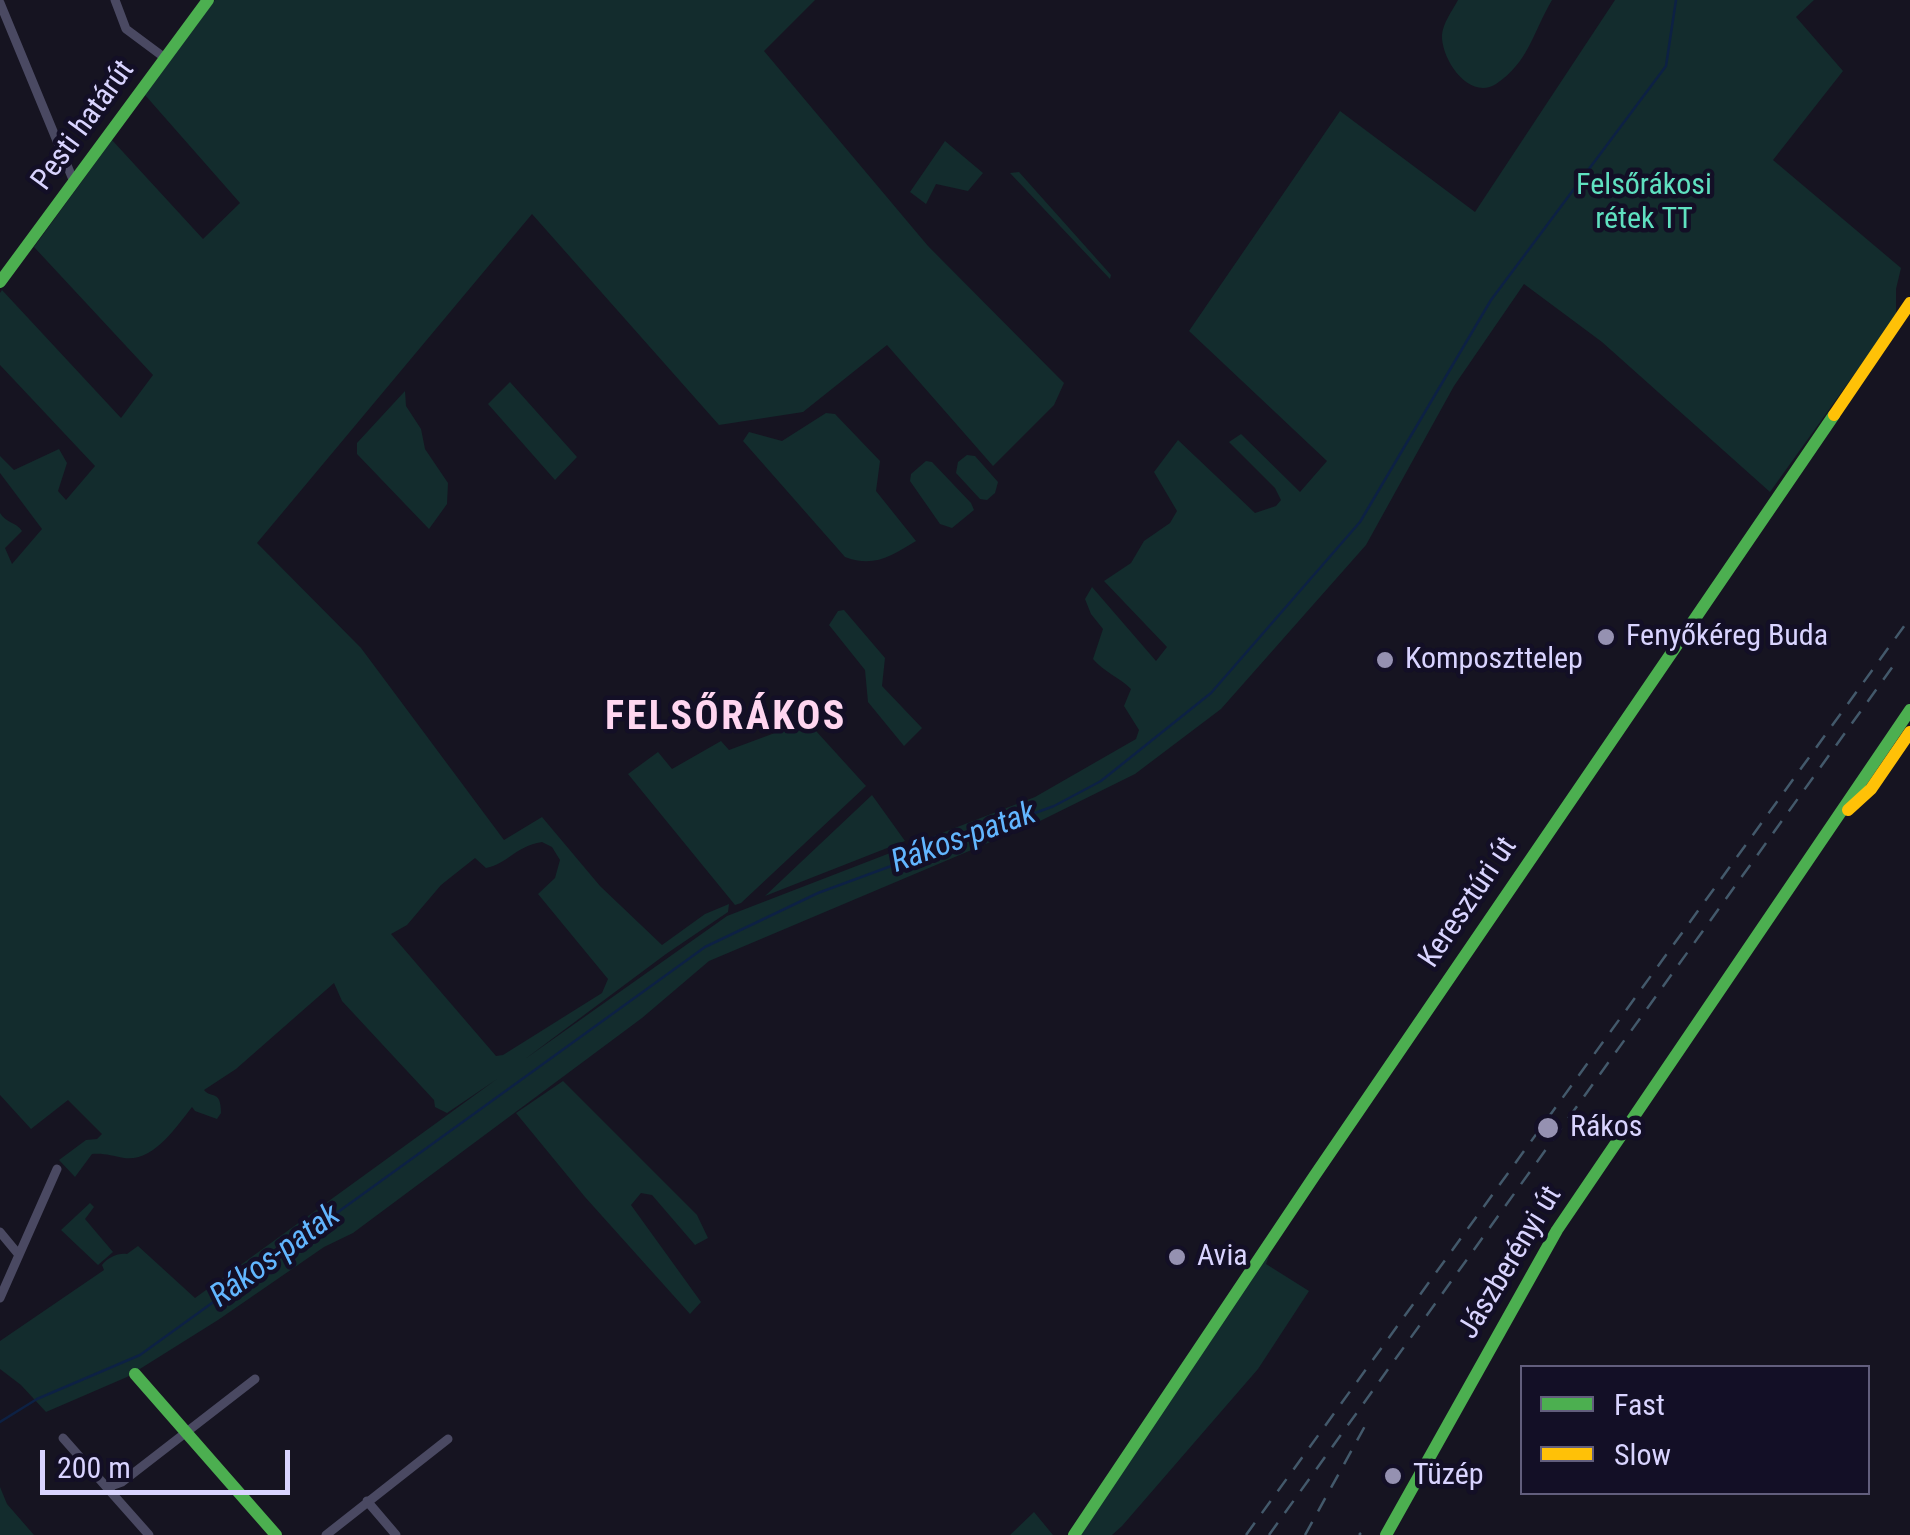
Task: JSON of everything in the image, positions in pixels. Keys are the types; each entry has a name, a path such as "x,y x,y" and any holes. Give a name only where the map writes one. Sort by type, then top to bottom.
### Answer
{"main road":[{"name":"Pesti határút","path":"0,282 208,0"},
{"name":"Keresztúri út","path":"1074,1535 1347,1127 1910,303"},
{"name":"Jászberényi út","path":"1386,1535 1557,1230 1910,710"},
{"name":"Jászberényi út","path":"1829,827 1871,789 1910,732"},
{"path":"135,1374 276,1535"}],"street":[{"path":"115,0 126,29 166,58"},
{"path":"0,3 74,182"},
{"path":"0,1298 56,1169"},
{"path":"0,1232 19,1254"},
{"path":"108,1487 122,1482 256,1379"},
{"path":"64,1438 149,1535"},
{"path":"326,1535 448,1439"},
{"path":"367,1501 396,1535"}],"green space":[{"name":"Felsőrákosi rétek TT","path":"215,0 815,0 764,51 928,246 1064,383 1054,405 993,466 887,345 803,412 719,425 532,214 257,543 361,648 504,840 542,817 600,886 662,945 705,914 729,904 728,912 525,1059 727,916 1035,797 1136,739 1139,730 1124,706 1131,689 1093,659 1103,629 1085,599 1092,587 1156,661 1167,647 1104,581 1131,563 1144,541 1170,523 1177,511 1154,472 1178,440 1255,513 1276,506 1281,500 1275,488 1229,442 1241,434 1300,492 1327,461 1189,331 1340,111 1475,212 1615,0 1814,0 1796,17 1843,71 1773,160 1901,268 1896,316 1770,492 1602,342 1524,284 1454,386 1366,545 1221,709 1135,774 1040,821 709,961 642,1018 353,1233 324,1247 127,1377 46,1412 0,1369 0,1341 104,1270 102,1265 107,1260 138,1246 195,1298 497,1079 447,1113 435,1107 434,1100 342,1001 334,983 236,1069 204,1090 219,1101 221,1113 217,1119 192,1107 163,1142 145,1155 124,1158 92,1154 75,1177 59,1160 86,1140 102,1134 68,1100 31,1129 0,1095 0,513 22,531 5,548 12,564 42,529 0,473 0,456 14,470 59,449 67,463 58,491 66,500 95,466 0,365 0,293 2,290 121,418 153,375 34,247 112,140 203,239 240,203 145,95","holes":["542,842 552,847 560,860 555,878 538,894 608,979 602,993 496,1056 391,934 407,925 441,885 475,858 486,868 532,844"]},
{"path":"1458,0 1552,0 1516,66 1486,88 1476,87 1458,75 1446,55 1442,35"},
{"path":"945,141 983,173 968,191 936,184 926,204 910,192"},
{"path":"1019,172 1111,275 1110,279 1010,173"},
{"path":"510,382 577,457 555,480 488,404"},
{"path":"405,391 406,406 421,429 425,449 448,483 447,504 429,529 357,454 357,443"},
{"path":"826,413 835,414 880,461 876,491 916,541 890,556 874,561 845,557 743,441 749,432 782,441"},
{"path":"967,455 975,456 998,482 995,493 987,500 980,499 956,473 958,462"},
{"path":"926,461 932,462 974,510 952,528 940,524 910,481 911,474"},
{"path":"844,610 885,658 882,686 922,728 904,746 868,702 865,670 829,625 838,611"},
{"path":"807,721 866,786 735,905 628,774 658,752 672,769 721,741 729,750"},
{"path":"872,795 905,841 765,896"},
{"path":"563,1081 697,1215 708,1238 695,1245 652,1195 641,1193 631,1205 701,1302 690,1314 516,1113"},
{"path":"90,1203 94,1207 85,1219 113,1252 98,1265 61,1230"},
{"path":"1274,1242 1266,1264 1309,1291 1258,1369 1112,1535 1069,1535"},
{"path":"0,1487 7,1504 34,1535 0,1535"},
{"path":"1034,1512 1053,1535 1010,1535"}],"waterway":[{"name":"Rákos-patak","path":"0,1422 37,1399 140,1355 705,947 818,893 1054,806 1101,781 1211,693 1360,522 1491,300 1666,66 1676,0"}],"railway":[{"path":"1246,1535 1910,618"},
{"path":"1269,1535 1896,662"},
{"path":"1305,1535 1370,1417"}],"traffic: fast":[{"path":"0,282 208,0"},
{"path":"1074,1535 1834,415"},
{"path":"1386,1535 1557,1230 1910,710"},
{"path":"135,1374 276,1535"}],"traffic: slow":[{"path":"1834,415 1910,303"},
{"path":"1848,810 1871,789 1910,732"}],"place":[{"name":"Fenyőkéreg Buda","path":"1606,637"},
{"name":"Komposzttelep","path":"1385,660"},
{"name":"Rákos","path":"1548,1128"},
{"name":"Avia","path":"1177,1257"},
{"name":"Tüzép","path":"1393,1476"}],"district":[{"name":"FELSŐRÁKOS","path":"726,719"}]}
